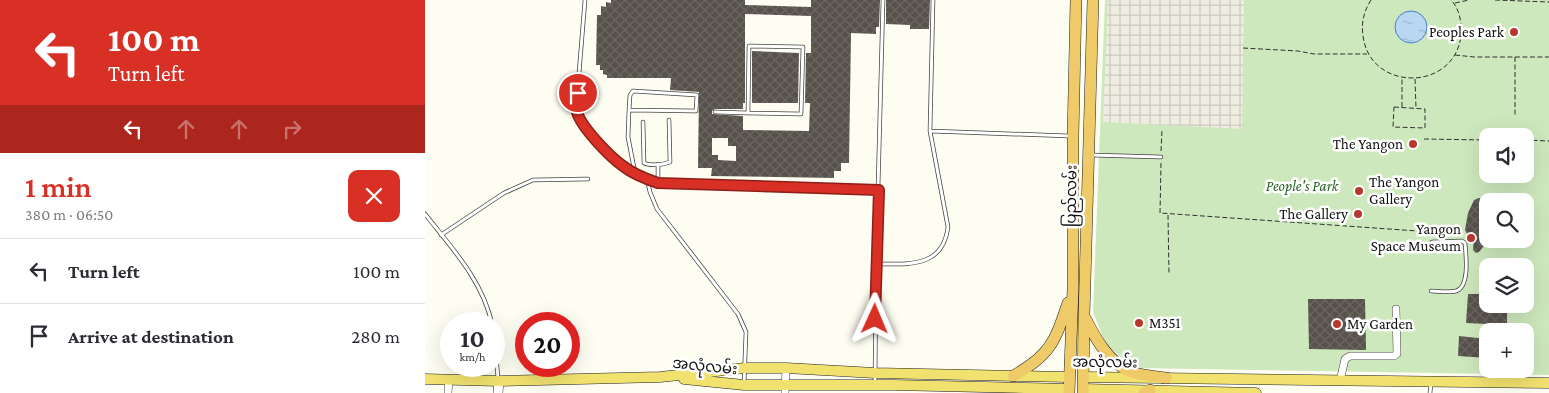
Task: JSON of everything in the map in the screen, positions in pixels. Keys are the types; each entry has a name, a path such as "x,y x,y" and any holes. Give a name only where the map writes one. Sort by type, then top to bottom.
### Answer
{"highway":[{"name":"ပြည်လမ်း","path":"1069,391 1073,289 1073,136 1076,0"},
{"name":"ပြည်လမ်း","path":"1083,391 1087,155 1093,0"},
{"path":"1013,376 1032,365 1049,348 1056,337 1073,289"},
{"path":"1083,316 1097,341 1119,365 1132,372 1167,378"},
{"name":"အလုံလမ်း","path":"1069,377 1084,377"},
{"name":"အလုံလမ်း","path":"1069,391 1083,391"}],"main road":[{"name":"အလုံလမ်း","path":"425,379 499,381 660,377 745,368 786,368 875,374 1069,377"},
{"name":"အလုံလမ်း","path":"660,377 785,389 875,385 893,389 1069,391"},
{"name":"အလုံလမ်း","path":"1084,377 1549,383"},
{"path":"1192,379 1192,392"},
{"name":"အလုံလမ်း","path":"1083,391 1256,393"}],"street":[{"path":"1340,381 1345,359 1351,356 1394,356 1397,354 1396,309"},
{"path":"785,389 786,368"},
{"path":"448,393 449,380"},
{"path":"498,393 499,381"}],"lane":[{"path":"585,0 576,110 587,130 622,166 635,174 658,183 879,190"},
{"path":"875,385 874,356 883,0"},
{"path":"876,264 916,263 925,260 934,256 946,240 948,227 930,131 933,0"},
{"path":"715,112 801,114 803,47 749,46 748,112"},
{"path":"629,110 696,111 697,95 633,91 630,94 629,110 628,137 635,174"},
{"path":"643,122 644,162 646,164 658,164 669,162 669,120"},
{"path":"930,131 1073,136"},
{"path":"1087,155 1161,157"},
{"path":"658,164 658,183"},
{"path":"441,235 505,193 533,180 588,179"},
{"path":"647,179 657,209 738,314 745,332 745,385"},
{"path":"425,214 463,262 485,297 489,312"},
{"path":"1431,291 1456,291 1461,288 1465,282 1466,252 1465,243 1462,241 1432,242"},
{"path":"499,377 499,381"},
{"path":"1430,393 1431,382"}],"path":[{"path":"1371,0 1365,9 1361,26 1364,44 1372,60 1385,72 1402,78 1415,79 1431,75 1444,67 1455,55 1460,42 1461,29 1459,15 1451,0"},
{"path":"1454,3 1469,0"},
{"path":"1495,0 1549,2"},
{"path":"1243,48 1298,51 1315,54 1369,54"},
{"path":"1455,55 1549,57"},
{"path":"1515,57 1515,116"},
{"path":"1402,78 1402,108"},
{"path":"1415,79 1416,108"},
{"path":"1394,108 1416,108 1425,109 1425,128 1393,127 1394,108"},
{"path":"1162,130 1160,213 1432,232"},
{"path":"1424,139 1479,140"},
{"path":"1534,140 1549,141"},
{"path":"1167,214 1169,274"}],"green space":[{"name":"People's Park","path":"1105,0 1549,0 1549,375 1534,375 1534,323 1479,323 1479,374 1135,368 1106,345 1093,312"}],"shaded area":[{"path":"1108,0 1244,0 1242,129 1103,122"}],"water":[{"path":"1411,11 1422,16 1427,27 1422,38 1411,43 1400,38 1395,27 1400,16"}],"building":[{"path":"611,0 745,0 745,5 811,7 811,0 880,0 879,27 876,27 876,34 851,33 849,163 841,163 841,171 834,171 834,178 711,176 712,168 698,168 699,92 670,90 671,78 607,78 607,75 603,74 603,70 600,70 600,65 596,65 597,15 601,15 601,6 606,7 606,2 611,3","holes":["745,14 811,16 811,53 806,53 805,103 810,103 809,131 743,130 743,116 712,114 712,111 715,109 743,109 743,103 745,103","712,138 728,138 728,146 736,146 736,161 718,160 718,155 712,155"]},
{"path":"886,0 930,0 929,29 910,29 910,25 886,24"},
{"path":"752,51 799,53 798,103 752,103"},
{"path":"1479,198 1479,248 1482,248 1476,253 1473,250 1474,237 1467,234 1465,230 1468,213 1474,200"},
{"path":"1468,294 1479,294 1479,313 1507,313 1507,323 1466,323"},
{"name":"My Garden","path":"1308,299 1365,299 1366,350 1309,349"},
{"path":"1459,336 1479,338 1479,357 1458,356"}],"place":[{"name":"Peoples Park","path":"1514,32"},
{"name":"The Yangon","path":"1413,144"},
{"name":"The Yangon Gallery","path":"1359,191"},
{"name":"The Gallery","path":"1358,214"},
{"name":"Yangon Space Museum","path":"1471,238"},
{"name":"M351","path":"1139,323"},
{"name":"My Garden","path":"1337,324"}],"route":[{"path":"578,93 576,110 587,130 622,166 635,174 658,183 879,190 875,319"}]}
